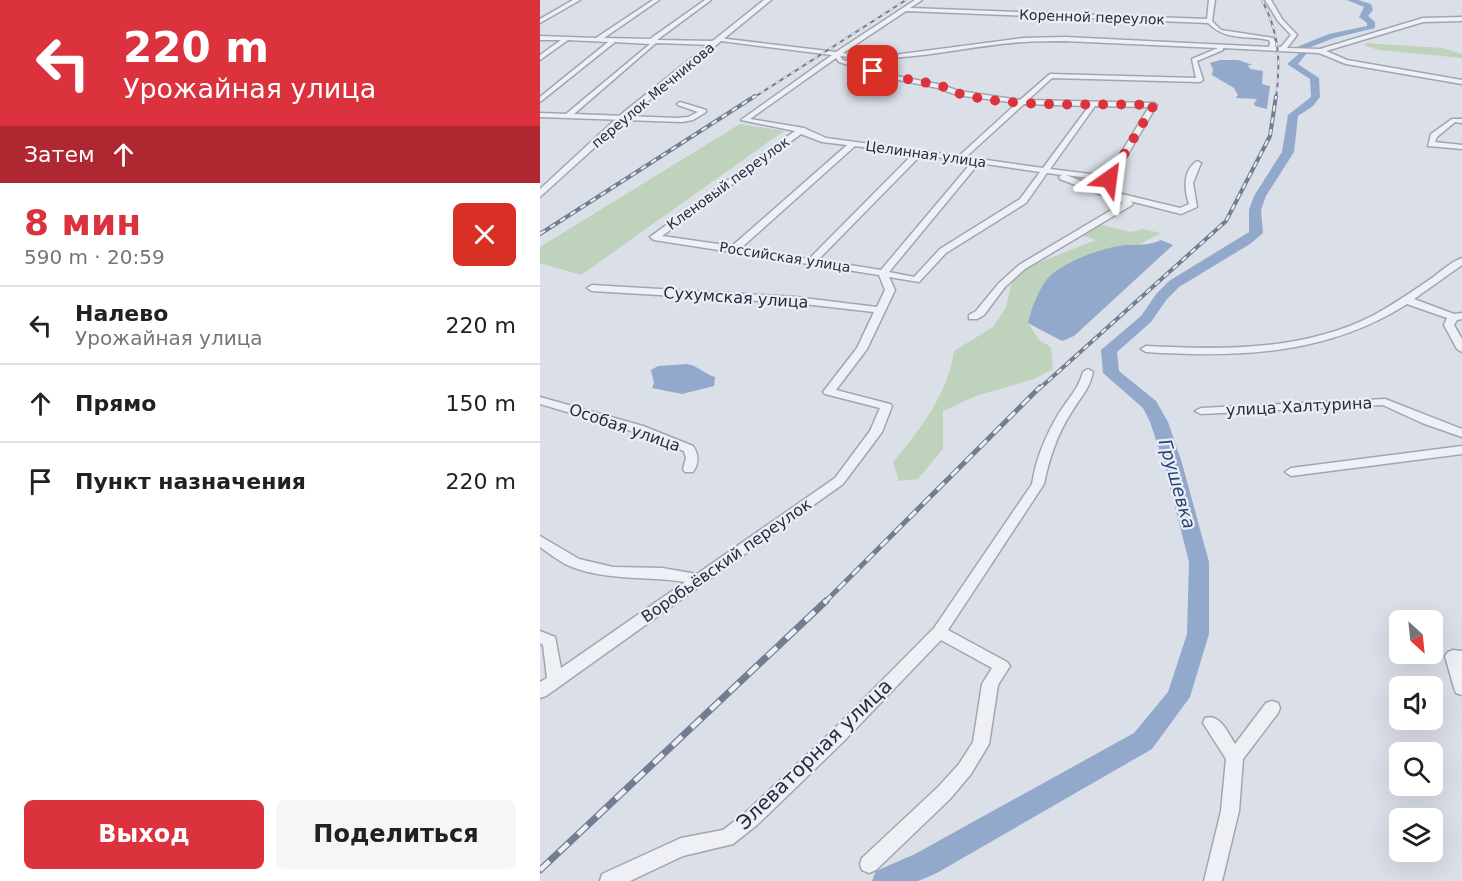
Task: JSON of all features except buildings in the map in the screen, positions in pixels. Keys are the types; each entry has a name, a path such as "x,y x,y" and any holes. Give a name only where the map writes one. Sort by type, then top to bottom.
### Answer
{"street":[{"path":"540,21 577,0"},
{"path":"597,40 656,0"},
{"path":"568,116 653,44 652,41 708,0"},
{"name":"переулок Мечникова","path":"540,194 622,118 768,0"},
{"path":"836,55 919,0"},
{"path":"1212,0 1209,21 1220,31 1271,39 1273,43 1271,49"},
{"path":"1268,0 1280,20 1294,35 1282,50"},
{"name":"Коренной переулок","path":"903,9 1209,21"},
{"path":"540,38 718,41 866,58 894,57 1023,40 1065,39 1320,51 1424,20 1462,18"},
{"path":"540,58 566,39"},
{"path":"540,100 614,40"},
{"path":"961,158 1050,76 1200,80 1194,60 1224,47"},
{"path":"1320,51 1346,62 1462,82"},
{"path":"836,55 842,61 891,77 940,86 957,93 1024,102 1154,105 1106,178 1094,189"},
{"name":"Целинная улица","path":"836,55 744,120 801,130 825,140 1106,178"},
{"path":"973,317 981,313 1002,285 1022,267 1129,203 1045,170 1094,103"},
{"path":"540,116 681,122 688,121 704,111 680,104"},
{"path":"1462,122 1454,120 1434,136 1431,144 1462,147"},
{"name":"Кленовый переулок","path":"654,237 801,130"},
{"path":"734,249 853,144"},
{"path":"811,262 920,152"},
{"path":"880,310 890,290 883,273 978,160"},
{"path":"1094,189 1181,211 1194,205 1188,190 1188,177 1197,163"},
{"name":"Российская улица","path":"654,237 916,280 943,251 1023,201 1045,170"},
{"path":"1146,350 1287,348 1351,330 1406,300 1462,261"},
{"name":"Сухумская улица","path":"592,288 795,300 880,310"},
{"path":"1406,300 1458,316 1449,325 1462,349"},
{"name":"Воробьёвский переулок","path":"540,691 839,482 876,432 886,406 829,392 862,349 880,310"},
{"name":"Элеваторная улица","path":"609,881 681,847 727,838 751,819 837,737 939,632 1038,484 1041,463 1053,436 1070,405 1086,385 1088,372"},
{"name":"Особая улица","path":"540,400 639,429 689,449 692,458 689,469"},
{"name":"улица Халтурина","path":"1201,411 1385,402 1462,433"},
{"path":"1291,472 1462,450"},
{"path":"540,541 575,563 613,572 662,573 698,579"},
{"path":"869,864 944,793 965,770 981,744 990,684 1002,666 939,632"},
{"path":"540,637 550,642 555,680"},
{"path":"1457,656 1462,688"},
{"path":"1213,881 1230,811 1235,757 1272,708"},
{"path":"1211,723 1235,757"}],"green space":[{"path":"1365,43 1442,48 1462,54 1462,58 1379,50 1366,46"},
{"path":"740,124 784,131 581,275 540,263 540,247"},
{"path":"1101,225 1131,232 1142,229 1161,233 1142,243 1099,251 1051,275 1030,314 1028,323 1039,340 1051,347 1053,369 1034,379 976,396 943,411 943,449 918,479 899,481 893,462 923,424 939,397 951,367 954,351 993,327 1006,307 1012,281 1030,266 1096,240 1081,235"}],"water":[{"path":"1220,60 1238,60 1253,65 1248,65 1250,69 1263,71 1262,84 1270,86 1267,109 1255,106 1257,99 1236,98 1238,95 1234,88 1212,75 1213,69 1210,63"},
{"path":"1161,240 1173,245 1074,336 1062,341 1028,323 1040,290 1048,278 1060,269 1077,259 1107,249 1148,244"},
{"path":"687,364 715,377 714,386 682,394 652,388 654,383 651,370 658,366"}],"waterway":[{"name":"Грушевка","path":"1302,48 1332,36 1371,28 1371,22 1363,17 1369,10 1368,6 1351,0"},
{"name":"Грушевка","path":"886,881 925,864 1143,741 1178,697 1198,634 1199,562 1173,463 1159,422 1150,405 1111,373 1109,350 1153,312 1162,296 1174,284 1256,233 1255,210 1260,196 1288,152 1293,115 1310,104 1315,97 1314,78 1292,64 1303,53"}],"railway":[{"path":"753,98 906,0"},
{"path":"1262,0 1272,24 1277,48 1276,98"},
{"path":"540,234 755,96"},
{"path":"1039,389 1226,221 1270,136 1276,96"},
{"path":"826,601 1040,387"},
{"path":"540,870 826,601"}],"route":[{"path":"873,71 891,77 940,86 957,93 987,98 1024,102 1154,105 1109,179"}]}
